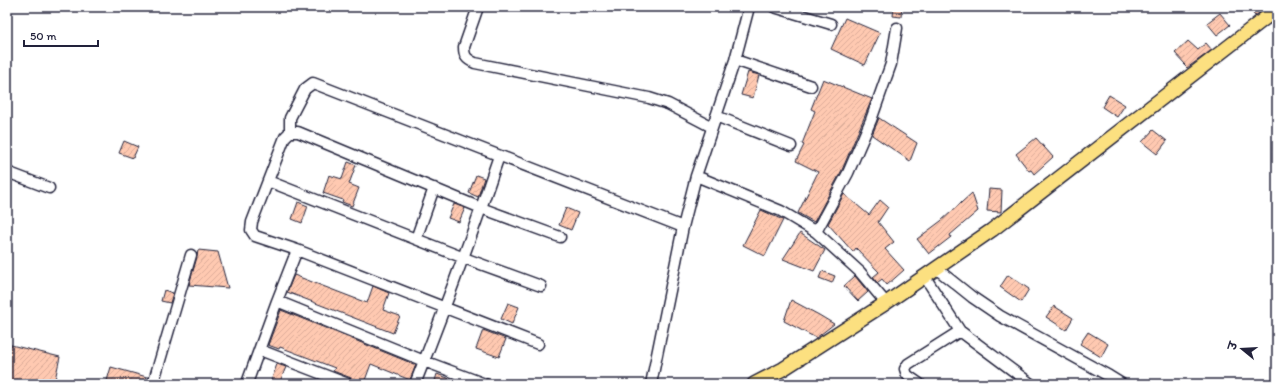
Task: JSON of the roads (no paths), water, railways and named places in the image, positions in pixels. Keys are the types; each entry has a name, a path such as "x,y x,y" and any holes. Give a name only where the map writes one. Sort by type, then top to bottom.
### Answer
{"main road":[{"path":"754,384 783,369 886,303 992,230 1277,9"}],"street":[{"path":"478,7 464,47 465,57 469,60 475,63 649,98 668,104 712,127"},
{"path":"651,384 682,227 696,176 735,60 749,7"},
{"path":"774,7 831,24"},
{"path":"816,232 848,173 871,120 891,64 897,28"},
{"path":"735,60 811,86"},
{"path":"538,344 297,250 255,236 251,230 252,222 285,137 290,132 290,118 305,89 313,83 682,227"},
{"path":"716,116 791,146"},
{"path":"290,132 298,132 482,208 560,238"},
{"path":"415,384 464,258 499,156"},
{"path":"7,172 49,188"},
{"path":"696,176 781,211 816,232 860,272 886,303"},
{"path":"268,181 464,258 541,286"},
{"path":"416,239 434,188"},
{"path":"247,383 297,250"},
{"path":"152,384 191,255"},
{"path":"937,269 972,297 1000,316 1122,384"},
{"path":"925,277 960,331 1031,384"},
{"path":"277,301 424,361 485,384"},
{"path":"920,384 907,375 905,370 908,364 960,331"},
{"path":"260,350 348,384"}]}
